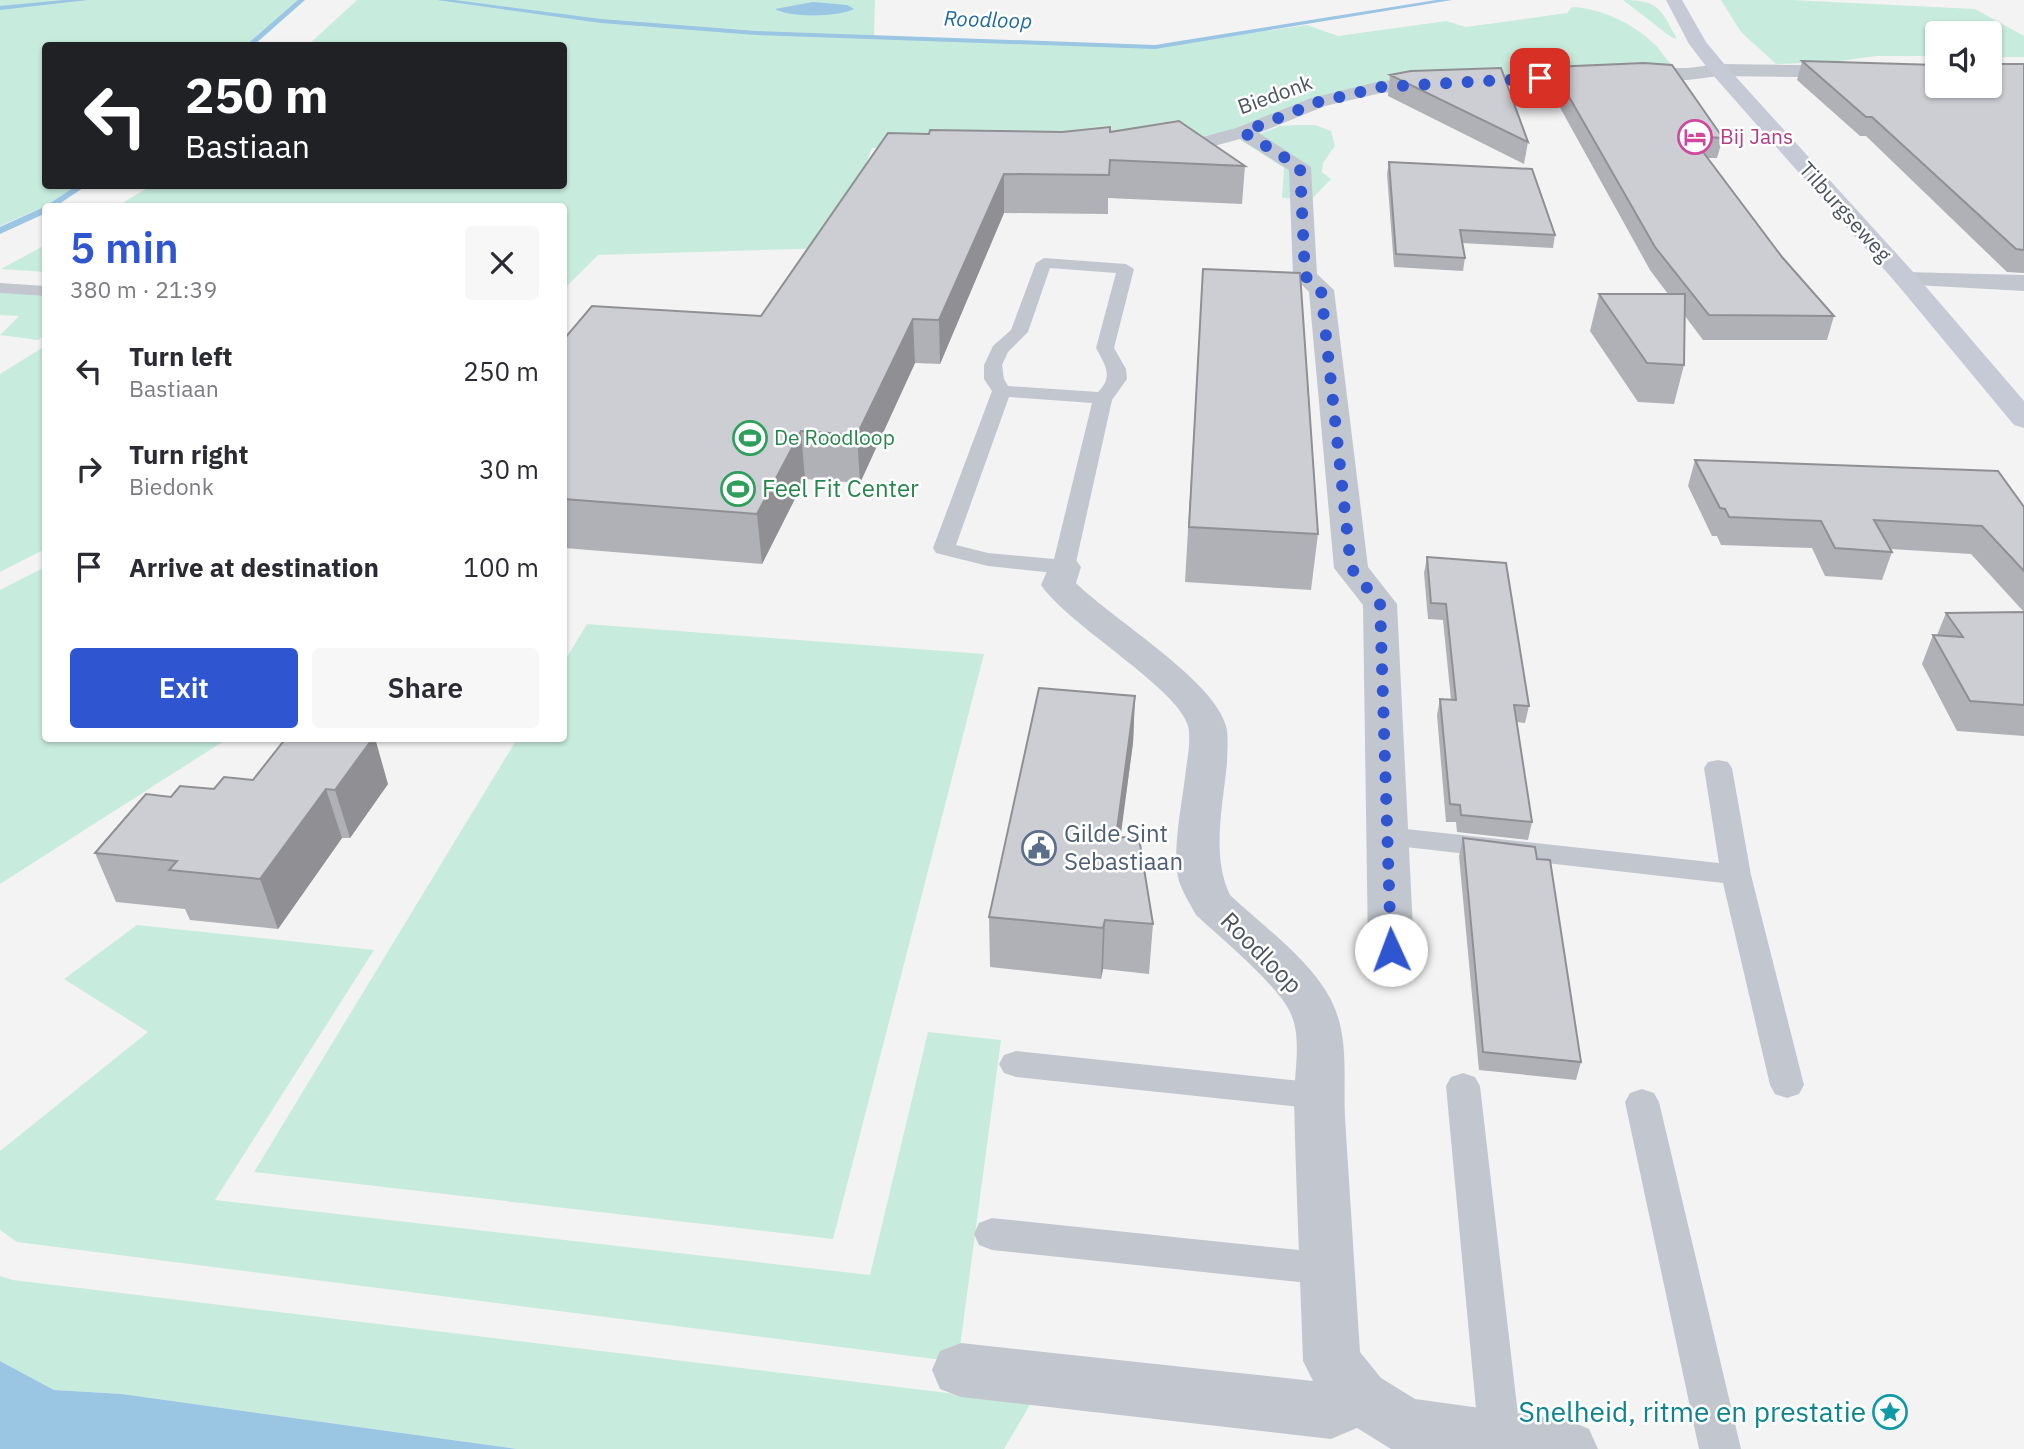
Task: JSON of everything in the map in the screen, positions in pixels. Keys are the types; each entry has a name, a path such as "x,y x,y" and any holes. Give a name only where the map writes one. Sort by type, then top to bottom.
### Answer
{"street":[{"name":"Tilburgseweg","path":"1674,0 1698,44 1719,70 1906,279 2024,419"},
{"name":"Biedonk","path":"1134,151 1207,142 1243,132 1318,102 1394,85 1621,74 1688,74 1719,70 1925,73"},
{"path":"1243,132 1300,167 1305,276 1321,290 1351,568 1380,604 1391,950"},
{"path":"1906,279 2024,283"},
{"name":"Roodloop","path":"1064,567 1058,585 1084,611 1176,684 1199,711 1206,726 1208,749 1198,861 1201,881 1212,904 1285,973 1307,998 1316,1017 1320,1041 1319,1096 1332,1361 1390,1424"},
{"path":"961,1370 1331,1411 1390,1424 1568,1449"}],"lane":[{"path":"1044,263 1126,269 1105,348 1118,367 1119,378 1115,387 1103,398 1002,391 994,379 993,365 1000,350 1019,332 1044,263"},
{"path":"0,288 42,292"},
{"path":"1002,391 944,548 967,556 1011,564 1064,567"},
{"name":"Roodloop","path":"1064,567 1103,398"},
{"path":"1718,768 1736,875 1787,1085"},
{"path":"1388,836 1736,875"},
{"path":"1016,1064 1319,1096"},
{"path":"1463,1086 1500,1441"},
{"path":"1642,1102 1720,1449"},
{"path":"992,1234 1328,1269"}],"green space":[{"path":"0,0 300,0 250,42 42,42 42,189 77,189 52,203 42,203 42,207 0,226"},
{"path":"357,0 875,0 874,38 1156,47 1307,25 1338,36 1446,21 1466,27 1567,13 1572,7 1594,10 1625,23 1652,42 1678,70 1361,87 1312,98 1229,131 1175,142 1039,147 872,148 833,248 598,255 567,286 567,203 122,203 146,189 567,189 567,42 311,42"},
{"path":"1623,0 1644,2 1658,8 1677,39 1671,37"},
{"path":"1721,0 1792,0 1975,9 1997,21 1925,21 1925,56 1876,56 1834,62 1776,64 1741,32"},
{"path":"2002,24 2024,36 2024,57 2002,57"},
{"path":"1315,125 1331,131 1335,146 1323,163 1322,172 1331,179 1311,200 1282,198 1284,168 1242,141 1280,126"},
{"path":"42,247 42,272 1,269"},
{"path":"0,293 42,295 42,337 38,340 0,335 19,316 0,315"},
{"path":"42,348 42,551 0,572 0,374"},
{"path":"42,569 42,742 222,742 0,884 0,590"},
{"path":"587,624 984,654 833,1239 254,1172 515,742 567,742 567,657"},
{"path":"137,925 374,950 215,1200 870,1275 928,1032 1001,1040 958,1362 17,1242 0,1230 0,1151 148,1032 64,979"},
{"path":"0,1276 13,1280 1031,1403 1004,1449 517,1449 122,1394 54,1390 0,1361"}],"water":[{"path":"813,2 847,5 854,9 837,14 814,15 791,14 775,9"},
{"path":"0,1361 54,1390 122,1394 517,1449 0,1449"}],"building":[{"path":"1802,61 1925,65 1925,98 2002,98 2002,64 2024,64 2024,250 2016,249 1872,117 1866,117"},
{"path":"1644,63 1672,65 1723,138 1691,136 1782,257 1834,316 1709,315 1655,247 1552,67"},
{"path":"1501,68 1528,142 1390,75 1411,71"},
{"path":"1179,121 1245,166 1110,160 1109,175 1004,174 939,320 913,319 857,435 801,431 757,514 567,499 567,335 592,306 761,316 888,133 929,134 930,130 1062,132 1110,127 1110,132"},
{"path":"1389,162 1532,169 1555,235 1460,230 1465,258 1396,254"},
{"path":"1203,269 1300,273 1318,534 1189,527"},
{"path":"1599,294 1685,294 1684,365 1647,363"},
{"path":"1695,460 1998,471 2024,507 2024,571 1982,526 1874,520 1892,552 1835,548 1821,521 1729,517 1725,509 1720,508"},
{"path":"1427,557 1506,563 1529,706 1514,705 1532,822 1461,815 1460,805 1450,804 1440,699 1456,700 1446,604 1431,603"},
{"path":"2024,612 2024,705 1970,701 1933,635 1963,637 1946,613"},
{"path":"1039,688 1135,696 1116,837 1139,838 1153,924 1105,920 1103,928 989,917"},
{"path":"283,742 370,742 335,790 326,789 260,879 169,870 177,861 95,853 146,794 171,797 180,786 214,789 224,777 253,780"},
{"path":"1463,838 1535,847 1537,859 1550,860 1581,1062 1483,1052"}],"waterway":[{"name":"Roodloop","path":"0,8 85,0"},
{"path":"253,42 302,0"},
{"name":"Roodloop","path":"440,0 601,21 756,33 1155,47 1449,0"},
{"path":"55,203 76,189"},
{"path":"0,231 42,211"}],"place":[{"name":"Bij Jans","path":"1695,137"},
{"name":"De Roodloop","path":"750,438"},
{"name":"Feel Fit Center","path":"738,489"},
{"name":"Gilde Sint Sebastiaan","path":"1039,848"},
{"name":"Snelheid, ritme en prestatie","path":"1890,1412"}],"route":[{"path":"1391,950 1380,604 1351,568 1321,290 1305,276 1300,167 1243,132 1318,102 1358,91 1407,84 1540,78"}]}
